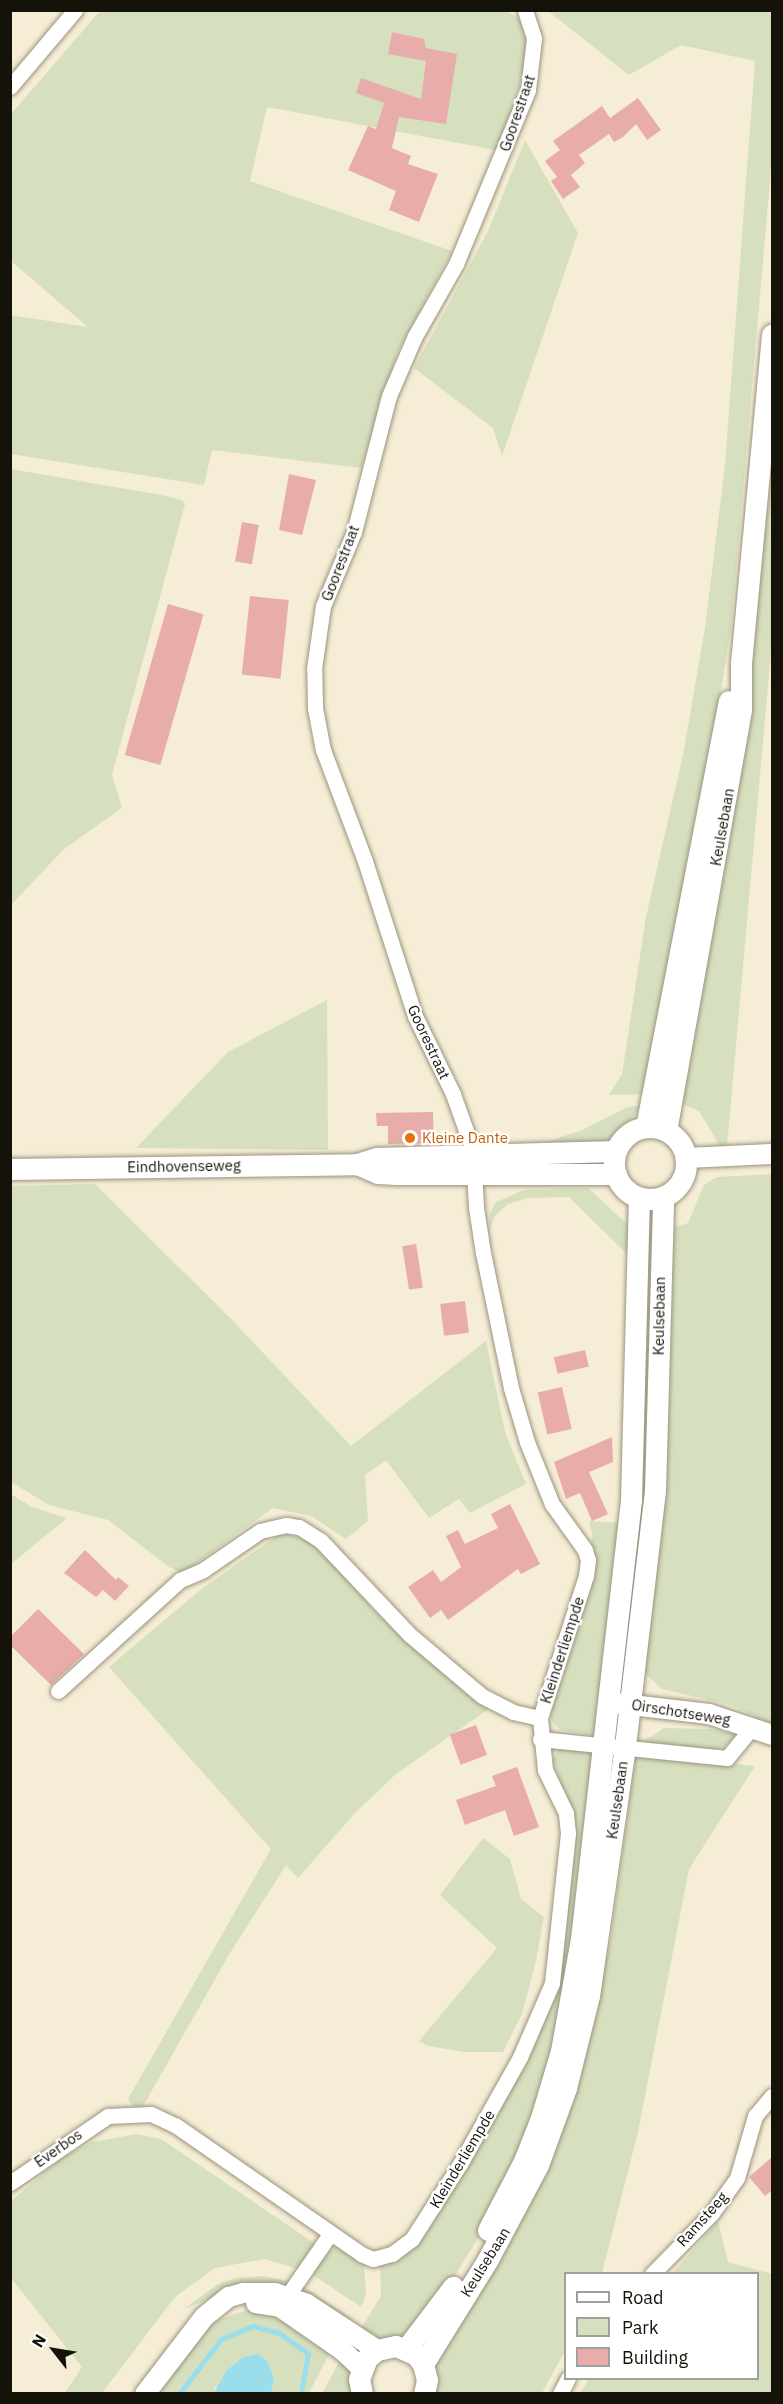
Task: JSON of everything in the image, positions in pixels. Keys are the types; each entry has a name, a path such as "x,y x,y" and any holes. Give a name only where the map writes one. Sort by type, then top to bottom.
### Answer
{"main road":[{"name":"Keulsebaan","path":"656,1129 727,801 741,709 741,663 772,334"},
{"path":"656,1129 678,1141 686,1158 679,1185 663,1197 639,1198 628,1192 615,1174 616,1151 627,1136 656,1129"},
{"name":"Eindhovenseweg","path":"10,1169 357,1164 378,1173 396,1174 616,1151"},
{"name":"Eindhovenseweg","path":"474,1165 615,1174"},
{"name":"Keulsebaan","path":"406,2349 476,2251 524,2161 541,2118 561,2051 574,1982 603,1744 619,1703 655,1491 663,1197"},
{"name":"Keulsebaan","path":"423,2364 523,2198 567,2088 589,1996 625,1746 619,1703 631,1500 639,1198"},
{"path":"362,2394 361,2368 377,2350 406,2349 423,2364 427,2380 424,2394"}],"street":[{"path":"10,87 75,10"},
{"name":"Goorestraat","path":"474,1165 465,1121 415,1016 365,861 323,750 315,708 314,669 323,606 354,532 389,396 415,336 456,264 528,90 534,38 525,10"},
{"path":"686,1158 772,1154"},
{"name":"Kleinderliempde","path":"58,1691 180,1580 203,1570 260,1531 286,1525 299,1527 321,1540 410,1635 482,1696 513,1712 540,1718 586,1576 588,1560 585,1550 552,1504 518,1410 483,1253 474,1165"},
{"name":"Oirschotseweg","path":"619,1703 709,1714 753,1726 772,1735"},
{"path":"540,1718 540,1739"},
{"name":"Oirschotseweg","path":"540,1739 726,1758 753,1726"},
{"name":"Kleinderliempde","path":"108,2116 151,2114 175,2126 330,2234 373,2259 403,2249 460,2164 536,2024 552,1983 568,1833 566,1813 545,1770 540,1739"},
{"name":"Ramsteeg","path":"654,2272 712,2213 737,2178 755,2115 772,2096"},
{"name":"Everbos","path":"10,2183 108,2116"},
{"path":"283,2301 330,2234"},
{"path":"283,2301 361,2368"},
{"path":"145,2394 215,2307 283,2301 307,2304 377,2350"},
{"path":"560,2394 567,2380"}],"green space":[{"path":"506,10 519,19 528,43 517,97 496,150 267,107 250,181 452,251 398,351 361,468 212,450 204,485 11,454 10,315 88,327 11,261 10,115 100,11"},
{"path":"548,11 772,11 772,158 731,628 698,837 647,1094 609,1095 622,1074 646,917 683,755 705,628 725,465 755,61 681,45 629,75"},
{"path":"525,140 578,233 502,456 493,428 414,368 488,231"},
{"path":"772,433 772,641 727,1146 720,1146 699,1111 680,1103"},
{"path":"11,469 161,495 182,500 185,504 112,775 122,808 64,849 11,905"},
{"path":"327,1000 328,1150 136,1148 228,1052"},
{"path":"643,1105 606,1148 532,1147 582,1130 628,1107"},
{"path":"772,1174 772,1725 731,1705 662,1689 642,1670 668,1229 688,1223 704,1185 717,1177"},
{"path":"95,1184 233,1321 351,1446 486,1341 505,1432 526,1484 470,1513 459,1499 429,1518 386,1460 365,1475 368,1521 346,1539 311,1516 273,1508 183,1573 169,1567 108,1520 49,1505 11,1482 11,1186"},
{"path":"588,1188 628,1225 634,1261 569,1197 528,1198 508,1204 495,1216 489,1231 490,1213 496,1202 524,1190"},
{"path":"11,1494 32,1507 67,1518 11,1564"},
{"path":"589,1521 623,1523 598,1736 561,1730 553,1723 550,1713 588,1585 592,1533"},
{"path":"281,1533 303,1538 327,1552 374,1611 419,1653 490,1708 396,1774 355,1813 298,1878 286,1865 230,1953 142,2108 132,2106 128,2099 271,1849 109,1667 200,1590"},
{"path":"664,1728 712,1729 736,1734 724,1747 712,1750 641,1743"},
{"path":"596,1747 574,1943 542,2099 481,2234 438,2302 405,2337 376,2341 357,2335 381,2296 380,2262 407,2253 428,2229 508,2094 546,2015 561,1965 575,1847 572,1809 552,1761 559,1748"},
{"path":"636,1754 755,1766 689,1869 638,2132 602,2272 564,2272 564,2353 542,2393 435,2394 434,2364 487,2270 598,1990 610,1946"},
{"path":"483,1838 510,1859 521,1899 544,1917 536,1961 522,2014 503,2052 466,2052 428,2046 419,2041 497,1948 440,1895"},
{"path":"137,2134 161,2139 317,2245 301,2270 265,2259 215,2268 175,2297 102,2393 65,2393 82,2367 11,2278 11,2201 60,2159 92,2142"},
{"path":"718,2221 728,2262 772,2274 772,2393 580,2393 588,2380 759,2380 759,2272 674,2272"},
{"path":"338,2247 364,2261 366,2295 361,2307 313,2275 327,2252"},
{"path":"263,2276 291,2281 285,2286 225,2292 184,2309 218,2284 236,2278"},
{"path":"303,2286 353,2319 347,2328 294,2295"},
{"path":"250,2309 278,2316 330,2352 309,2393 271,2393 273,2379 215,2387 214,2393 155,2394 195,2339 214,2321"},
{"path":"340,2360 349,2370 352,2393 322,2394"}],"water":[{"path":"258,2354 267,2361 274,2379 271,2393 214,2393 227,2370 243,2357"}],"building":[{"path":"392,32 424,39 426,48 457,54 446,124 399,117 392,148 411,156 408,164 438,174 419,222 389,210 396,191 348,170 368,126 376,129 384,103 356,93 361,78 421,99 426,61 388,54"},
{"path":"638,98 661,130 647,140 636,124 623,137 614,142 609,134 579,155 585,163 571,175 580,187 563,199 551,181 557,177 545,161 560,150 553,141 602,106 610,118"},
{"path":"289,474 316,480 302,535 279,530"},
{"path":"242,522 259,525 252,564 235,561"},
{"path":"250,596 289,600 281,679 242,675"},
{"path":"168,604 204,614 160,765 125,755"},
{"path":"433,1112 434,1143 388,1144 388,1126 377,1126 376,1113"},
{"path":"416,1244 423,1287 409,1290 402,1246"},
{"path":"465,1301 469,1333 444,1336 440,1304"},
{"path":"585,1350 589,1367 558,1374 554,1357"},
{"path":"562,1387 572,1429 547,1435 538,1393"},
{"path":"612,1437 613,1462 589,1472 608,1514 592,1521 580,1493 566,1499 554,1462"},
{"path":"510,1504 540,1564 521,1574 518,1569 448,1620 441,1610 430,1618 408,1587 433,1570 441,1582 461,1567 446,1536 458,1530 465,1544 498,1528 491,1514"},
{"path":"85,1550 116,1580 118,1577 129,1586 115,1601 103,1590 96,1597 64,1573"},
{"path":"38,1609 84,1654 51,1685 10,1645 10,1637"},
{"path":"476,1725 487,1755 461,1765 450,1735"},
{"path":"517,1767 539,1827 514,1836 505,1810 465,1825 456,1800 496,1786 492,1776"},
{"path":"772,2157 772,2190 765,2196 749,2177"}],"waterway":[{"path":"179,2394 221,2339 253,2326 279,2333 308,2353 301,2394"}],"place":[{"name":"Kleine Dante","path":"410,1138"}]}
